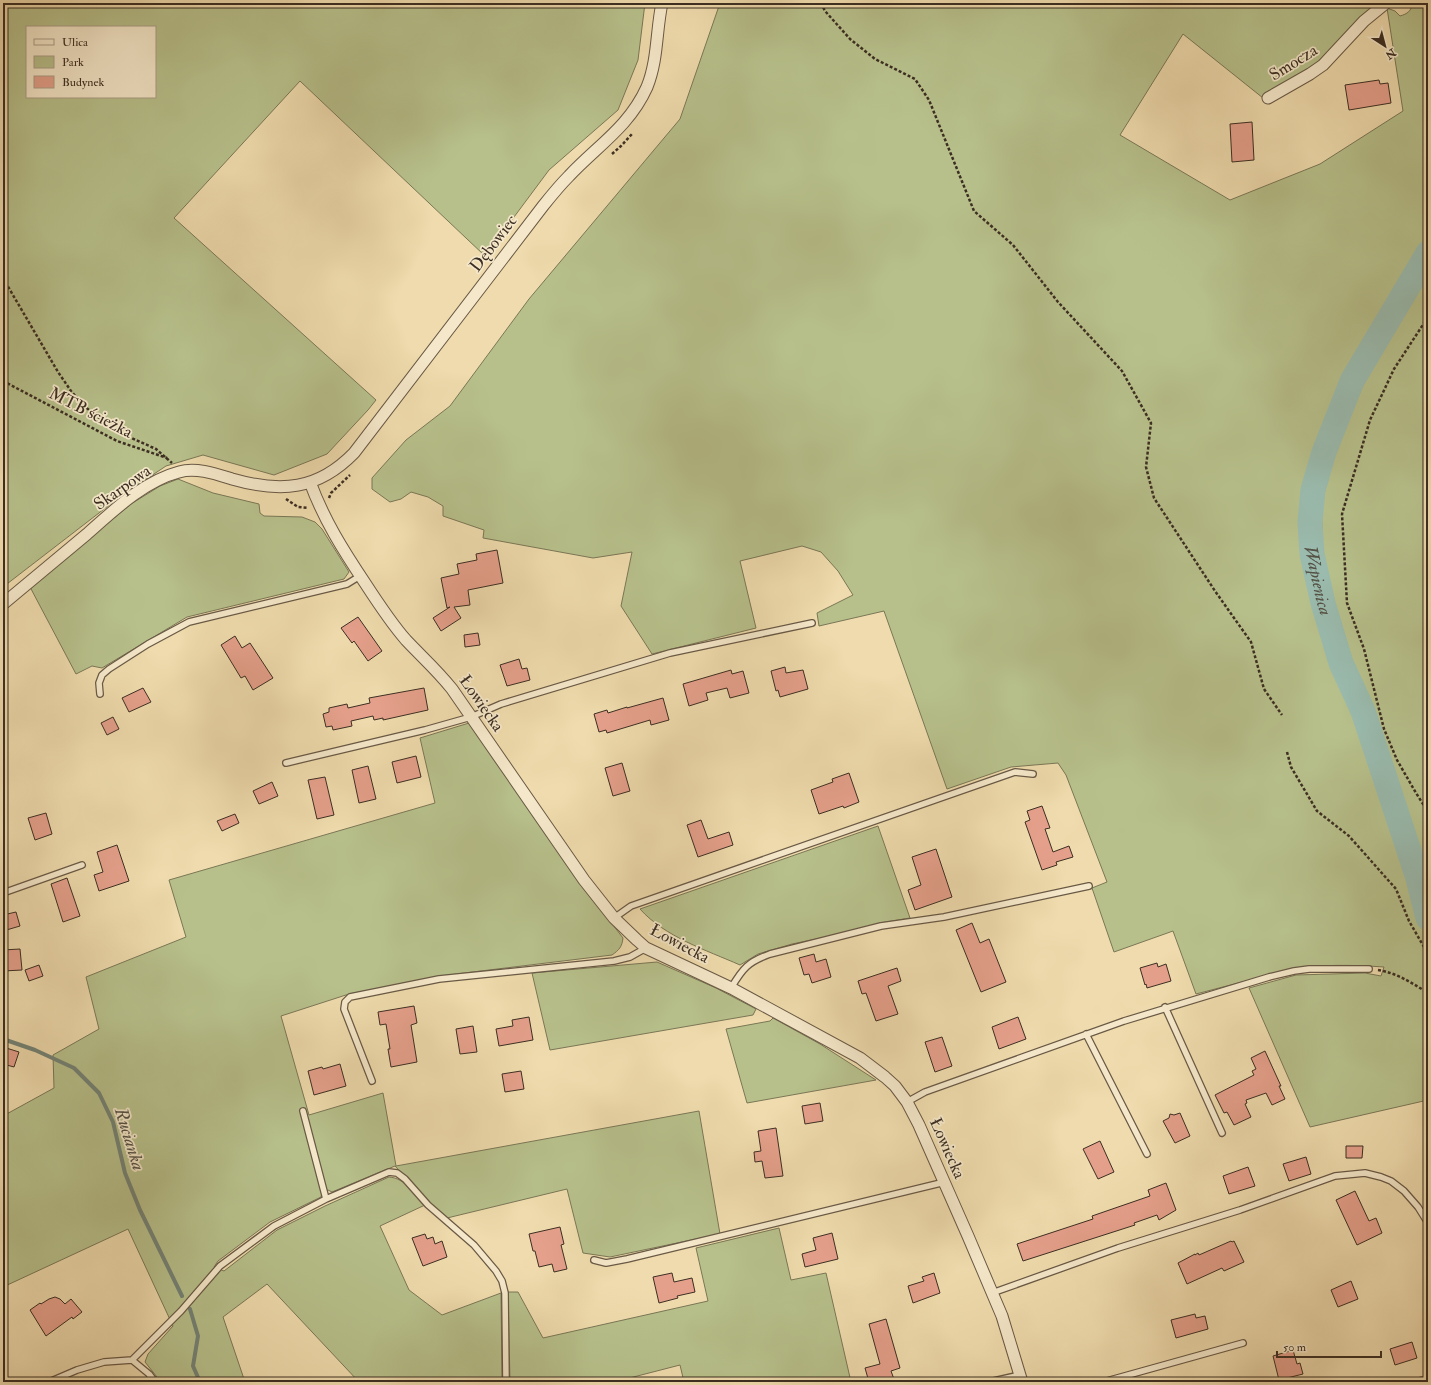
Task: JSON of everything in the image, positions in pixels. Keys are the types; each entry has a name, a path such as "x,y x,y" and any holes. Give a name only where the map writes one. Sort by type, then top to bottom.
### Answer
{"street":[{"name":"Dębowiec","path":"310,482 338,469 354,453 542,206 569,176 617,132 628,118 647,87 655,56 662,3"},
{"name":"Smocza","path":"1268,98 1323,65 1364,21 1386,3"},
{"name":"Skarpowa","path":"3,604 125,502 163,478 180,472 211,472 263,486 286,487 310,482"},
{"name":"Łowiecka","path":"310,482 318,505 329,527 360,576 397,629 440,674 584,880 614,918 646,948 731,988 860,1058 895,1086 907,1102 920,1125 945,1182 1002,1316 1021,1378"}],"lane":[{"path":"100,694 99,683 102,675 109,669 148,644 189,622 347,584 360,576"},
{"path":"286,763 425,730 471,717 501,704 670,653 812,623"},
{"path":"614,918 631,906 1015,772 1032,774"},
{"path":"3,893 82,865"},
{"path":"731,988 741,970 758,958 770,954 881,926 944,918 1089,886"},
{"path":"372,1081 344,1009 345,1002 350,997 439,980 614,961 630,957 646,948"},
{"path":"907,1102 925,1092 1165,1007 1294,971 1369,969"},
{"path":"1165,1007 1222,1133"},
{"path":"1086,1034 1147,1154"},
{"path":"304,1111 326,1199"},
{"path":"49,1382 77,1370 104,1362 132,1360 181,1311 220,1266 274,1226 326,1199 389,1172 397,1173 405,1179 437,1213 474,1246 496,1271 502,1281 504,1293 506,1382"},
{"path":"992,1293 1118,1248 1240,1210 1335,1176 1365,1173 1391,1181 1404,1191 1418,1207 1428,1223"},
{"path":"594,1260 606,1263 627,1259 945,1182"},
{"path":"1103,1382 1243,1343"},
{"path":"132,1360 156,1382"},
{"path":"988,1382 1021,1378"}],"path":[{"path":"821,3 825,11 850,39 875,59 915,79 929,100 974,211 1013,244 1058,302 1122,371 1151,423 1146,467 1154,498 1215,591 1251,642 1264,689 1282,716"},
{"path":"3,278 58,372 82,404 95,415 127,436 156,449 169,459 180,472"},
{"path":"1428,317 1394,369 1370,420 1342,514 1347,602 1364,649 1384,729 1396,760 1428,812"},
{"name":"MTB ścieżka","path":"3,381 117,441 169,459"},
{"path":"1288,752 1291,767 1317,811 1348,836 1396,889 1409,921 1428,954"},
{"path":"1369,969 1386,971 1401,976 1428,992"}],"green space":[{"path":"3,3 645,3 638,60 618,110 549,170 485,256 300,81 174,218 376,400 327,454 274,475 203,455 166,466 121,496 3,587"},
{"path":"720,3 1380,3 1321,63 1263,98 1183,34 1120,135 1230,200 1320,164 1403,111 1387,8 1395,11 1400,16 1409,12 1412,3 1428,3 1428,238 1386,306 1348,372 1318,450 1308,489 1304,520 1306,555 1315,605 1332,664 1356,714 1409,877 1419,918 1428,935 1428,1100 1310,1127 1249,988 1296,975 1365,973 1381,976 1384,967 1338,965 1303,967 1196,994 1173,931 1114,952 1092,888 1107,882 1066,775 1058,763 1011,767 947,789 884,611 819,626 817,613 853,595 838,571 821,552 802,546 740,561 756,628 652,654 621,606 632,552 593,558 483,538 484,530 443,516 443,506 428,497 411,492 401,499 390,502 372,489 372,478 406,440 450,406 529,299 680,119"},
{"path":"1428,269 1428,888 1374,720 1355,670 1333,597 1323,555 1321,505 1334,456 1362,387"},
{"path":"178,479 213,493 259,504 260,513 264,516 302,517 315,522 322,529 349,572 344,579 187,617 102,668 92,666 76,674 30,587 131,504 160,486"},
{"path":"469,723 579,881 623,938 621,946 612,955 440,976 349,994 281,1016 309,1115 383,1093 396,1166 699,1111 720,1234 610,1257 583,1253 567,1189 447,1218 430,1203 395,1166 332,1192 328,1190 322,1193 321,1197 270,1222 218,1261 214,1267 224,1271 277,1230 389,1177 395,1178 405,1183 425,1205 380,1226 409,1290 442,1315 501,1293 502,1382 359,1382 267,1284 223,1317 245,1382 161,1382 145,1362 148,1354 173,1326 128,1229 3,1287 3,1116 54,1088 53,1055 99,1029 86,977 186,937 169,880 435,803 420,738"},
{"path":"878,826 910,918 880,923 850,932 792,944 758,954 740,965 674,935 650,919 640,909"},
{"path":"657,962 716,988 756,1009 753,1015 550,1050 532,973"},
{"path":"773,1018 820,1044 876,1080 747,1103 726,1029 770,1021"},
{"path":"779,1228 791,1280 826,1273 851,1382 684,1382 680,1365 614,1382 510,1382 508,1292 518,1292 543,1338 708,1301 696,1248"},
{"path":"1428,1375 1428,1382 1401,1382"}],"building":[{"path":"1379,80 1380,84 1388,83 1391,103 1349,110 1345,85"},
{"path":"1252,122 1254,160 1232,162 1230,124"},
{"path":"497,550 503,583 468,590 470,605 454,607 461,618 441,631 433,618 450,607 447,608 441,578 459,574 457,564 477,560 476,554"},
{"path":"358,617 382,651 368,661 354,641 352,643 341,628"},
{"path":"478,633 480,645 465,647 464,635"},
{"path":"235,636 242,648 250,643 273,678 253,690 245,676 241,678 221,645"},
{"path":"519,659 522,669 527,668 530,680 507,686 500,665"},
{"path":"785,667 786,673 803,670 808,689 780,697 778,690 776,691 771,671"},
{"path":"731,670 732,674 743,671 749,693 730,698 727,688 706,693 708,700 689,706 683,684"},
{"path":"143,688 151,702 129,712 122,698"},
{"path":"424,688 428,710 383,720 383,718 374,720 373,716 351,721 352,726 333,730 332,726 326,727 323,714 329,712 329,708 347,704 348,708 370,703 369,698"},
{"path":"663,698 669,720 651,725 650,720 607,733 606,730 599,732 594,714 607,710 608,713"},
{"path":"113,717 119,729 107,735 101,723"},
{"path":"416,756 421,777 397,783 392,762"},
{"path":"622,763 630,791 613,796 605,768"},
{"path":"368,766 376,799 359,803 352,770"},
{"path":"849,773 859,802 844,808 843,806 819,814 811,790 833,782 832,779"},
{"path":"325,777 334,815 317,819 308,780"},
{"path":"272,782 278,796 259,804 253,791"},
{"path":"1042,806 1050,828 1045,829 1053,852 1069,846 1073,857 1056,862 1057,865 1042,870 1025,822 1030,820 1027,811"},
{"path":"46,813 52,834 35,840 28,818"},
{"path":"235,814 239,823 222,831 217,821"},
{"path":"701,820 708,839 729,832 733,845 698,857 687,825"},
{"path":"117,845 129,881 99,891 94,875 103,872 97,852"},
{"path":"936,849 952,897 915,910 908,890 921,885 912,857"},
{"path":"67,878 80,916 63,922 51,884"},
{"path":"16,912 20,926 3,931 3,915"},
{"path":"972,923 980,943 989,939 1006,982 981,992 956,930"},
{"path":"20,949 22,970 3,971 3,950"},
{"path":"814,954 816,962 826,959 831,977 812,983 809,974 804,975 799,958"},
{"path":"1157,963 1158,967 1166,964 1171,981 1147,988 1140,968"},
{"path":"39,965 43,976 29,981 25,970"},
{"path":"897,968 901,981 888,986 898,1014 876,1021 866,993 862,994 858,981"},
{"path":"414,1006 417,1023 411,1025 417,1062 391,1067 386,1024 380,1025 378,1012"},
{"path":"529,1017 533,1040 499,1046 496,1029 513,1026 512,1020"},
{"path":"1018,1017 1026,1039 999,1049 992,1027"},
{"path":"473,1026 477,1052 460,1054 456,1029"},
{"path":"942,1037 952,1066 935,1072 925,1042"},
{"path":"3,1047 19,1052 14,1067 3,1064"},
{"path":"1265,1051 1281,1086 1279,1086 1285,1099 1272,1105 1266,1093 1246,1100 1247,1103 1245,1104 1251,1117 1234,1125 1227,1112 1224,1113 1215,1095 1254,1075 1252,1071 1256,1069 1251,1058"},
{"path":"340,1064 346,1086 314,1095 308,1071 322,1067 323,1069"},
{"path":"521,1071 524,1089 505,1092 502,1074"},
{"path":"820,1103 823,1121 805,1124 802,1106"},
{"path":"1180,1113 1190,1136 1175,1143 1163,1121 1169,1118 1170,1114 1174,1115"},
{"path":"776,1128 783,1176 765,1178 762,1161 755,1162 754,1152 761,1151 758,1131"},
{"path":"1100,1141 1114,1172 1098,1179 1083,1149"},
{"path":"1346,1146 1363,1146 1362,1158 1346,1158"},
{"path":"1306,1157 1311,1174 1289,1181 1283,1164"},
{"path":"1248,1167 1255,1186 1229,1194 1223,1176"},
{"path":"1166,1183 1176,1210 1159,1220 1157,1215 1134,1223 1135,1225 1023,1261 1017,1244 1093,1219 1092,1216 1150,1196 1148,1190"},
{"path":"1355,1191 1369,1221 1376,1218 1382,1233 1357,1245 1336,1200"},
{"path":"560,1227 564,1244 561,1245 567,1269 554,1272 552,1264 539,1267 529,1234"},
{"path":"832,1233 838,1259 805,1267 802,1254 816,1250 813,1238"},
{"path":"425,1234 427,1239 433,1237 435,1244 442,1241 447,1257 423,1266 412,1238"},
{"path":"1234,1241 1244,1262 1224,1271 1222,1268 1187,1284 1178,1263 1195,1254 1198,1253 1199,1255"},
{"path":"672,1273 674,1282 692,1278 695,1292 677,1296 678,1298 659,1303 653,1277"},
{"path":"934,1273 940,1293 913,1303 908,1286 924,1281 922,1277"},
{"path":"1351,1281 1358,1299 1338,1307 1331,1290"},
{"path":"55,1297 60,1299 65,1304 71,1299 82,1312 73,1319 72,1317 46,1336 30,1310 40,1303 41,1304"},
{"path":"1195,1314 1196,1318 1205,1316 1208,1329 1176,1338 1171,1320"},
{"path":"886,1319 900,1368 891,1371 895,1382 869,1382 865,1368 880,1364 869,1324"},
{"path":"1412,1342 1417,1358 1395,1365 1390,1349"},
{"path":"1293,1350 1297,1364 1300,1363 1303,1374 1279,1380 1273,1356"}],"waterway":[{"name":"Wapienica","path":"1428,253 1352,381 1324,452 1313,490 1310,522 1312,554 1323,603 1341,663 1363,711 1417,875 1428,918"},
{"name":"Rucianka","path":"3,1039 35,1050 74,1068 99,1093 113,1122 125,1173 140,1210 182,1296"},
{"name":"Rucianka","path":"190,1309 198,1336 193,1366 200,1382"}]}
